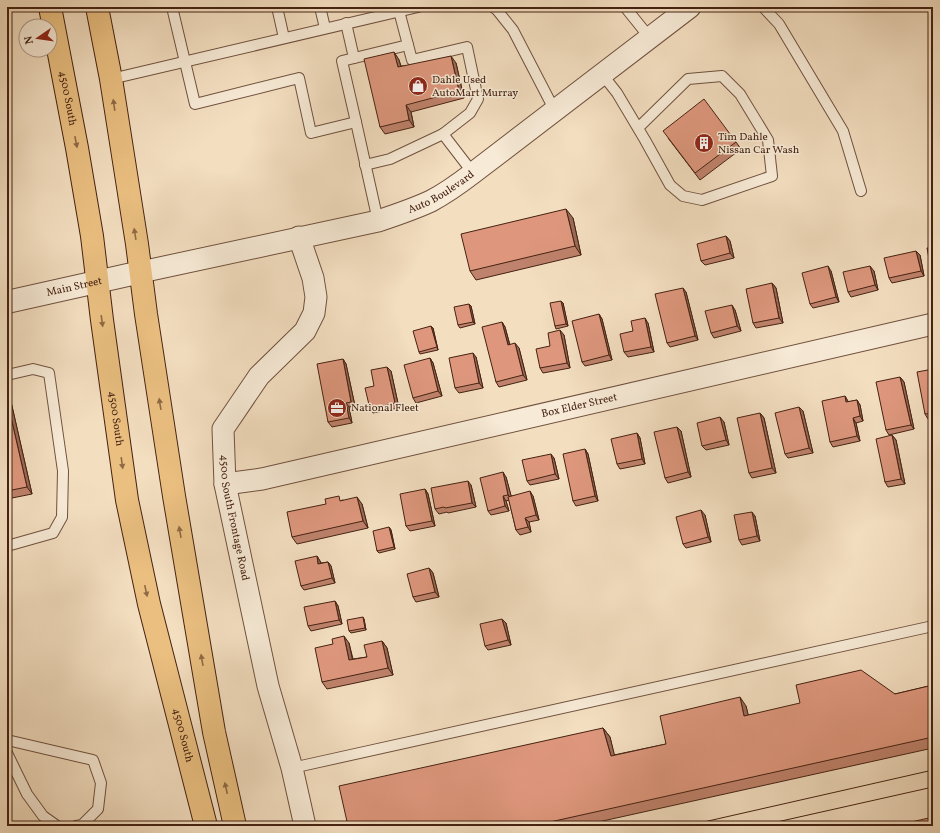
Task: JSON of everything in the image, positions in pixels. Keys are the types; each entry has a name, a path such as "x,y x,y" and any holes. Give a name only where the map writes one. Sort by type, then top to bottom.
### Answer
{"main road":[{"name":"4500 South","path":"50,7 92,236 127,500 149,604 206,826"},
{"path":"97,7 111,79 171,481 214,732 235,826"}],"street":[{"name":"Auto Boulevard","path":"141,272 378,221 430,201 450,190 473,173 690,7"},
{"name":"4500 South Frontage Road","path":"299,237 313,278 316,297 314,313 305,330 259,376 223,430 225,484 268,686 292,768 305,826"},
{"name":"Main Street","path":"7,302 141,272"},
{"name":"Box Elder Street","path":"225,484 270,477 933,324"}],"lane":[{"path":"172,7 195,104 299,78 311,133 356,122"},
{"path":"277,7 284,38"},
{"path":"320,7 325,28"},
{"path":"111,79 346,23 374,12 399,11 418,7"},
{"path":"493,7 513,30 555,111"},
{"path":"626,7 650,38"},
{"path":"763,7 779,24 843,131 861,191"},
{"path":"365,165 390,159 444,134 470,113 478,99 467,47 412,60 399,11"},
{"path":"346,23 354,58"},
{"path":"378,221 342,61 408,45"},
{"path":"602,74 617,93 670,185 683,196 702,200 772,176 768,140 740,94 722,76 688,79 638,128"},
{"path":"444,134 473,173"},
{"path":"7,375 33,368 49,373 63,471 62,517 53,533 7,546"},
{"path":"292,768 933,626"},
{"path":"7,740 93,760 101,783 98,809 82,825 76,826"},
{"path":"7,753 27,794 43,816 57,826"}],"building":[{"name":"Dahle Used AutoMart Murray","path":"394,52 398,67 451,56 459,91 406,105 409,120 380,127 364,59"},
{"name":"Tim Dahle Nissan Car Wash","path":"704,99 736,142 695,173 663,131"},
{"path":"566,209 575,246 470,271 461,234"},
{"path":"726,236 730,253 701,261 697,244"},
{"path":"933,247 933,269 931,269 927,248"},
{"path":"916,251 921,271 889,278 884,258"},
{"path":"828,266 836,297 810,304 802,273"},
{"path":"870,266 875,285 848,292 843,272"},
{"path":"772,283 779,318 753,323 746,289"},
{"path":"683,288 695,336 667,343 655,294"},
{"path":"561,301 566,324 555,326 550,303"},
{"path":"469,304 473,322 458,325 454,307"},
{"path":"732,305 737,326 711,333 705,311"},
{"path":"599,314 609,355 582,362 572,321"},
{"path":"645,318 651,347 624,352 620,334 633,331 631,321"},
{"path":"502,322 508,345 515,343 523,375 496,382 482,327"},
{"path":"431,326 437,347 419,352 413,331"},
{"path":"560,330 567,363 540,368 536,349 550,346 548,333"},
{"path":"473,353 479,383 455,388 449,358"},
{"path":"430,358 438,391 413,398 404,365"},
{"path":"343,359 351,402 346,403 349,418 328,422 317,364"},
{"path":"387,367 395,403 370,409 365,388 374,386 371,370"},
{"path":"933,369 933,413 925,414 917,372"},
{"path":"900,377 911,425 886,430 876,382"},
{"path":"845,396 846,402 857,400 860,416 853,418 857,436 830,442 822,401"},
{"path":"7,400 27,487 7,491"},
{"path":"799,407 809,448 785,454 775,413"},
{"path":"760,413 772,468 749,473 737,418"},
{"path":"720,417 726,440 702,446 697,423"},
{"path":"677,427 688,472 665,478 654,432"},
{"path":"637,433 642,459 617,464 611,439"},
{"path":"892,435 901,479 885,482 876,439"},
{"path":"585,449 595,496 573,501 563,454"},
{"path":"551,454 555,474 527,481 522,460"},
{"path":"503,472 508,495 503,496 505,506 488,511 480,478"},
{"path":"468,481 472,503 435,509 431,488"},
{"path":"425,489 432,521 406,526 400,494"},
{"path":"530,491 536,515 525,518 528,527 516,530 508,497"},
{"path":"339,496 340,501 357,497 363,521 292,537 287,512 326,504 325,499"},
{"path":"701,510 708,537 683,544 676,517"},
{"path":"752,512 757,536 739,540 734,515"},
{"path":"389,527 394,547 377,551 373,531"},
{"path":"317,556 318,564 328,562 332,578 301,586 295,561"},
{"path":"429,568 435,592 413,597 407,574"},
{"path":"335,601 339,620 308,626 304,607"},
{"path":"363,617 365,628 349,631 347,620"},
{"path":"502,619 508,640 485,646 480,624"},
{"path":"344,636 349,660 367,657 364,645 382,641 388,668 322,682 315,648 333,644 332,639"},
{"path":"861,670 895,694 933,685 933,737 532,826 348,826 339,786 603,728 611,756 666,744 660,716 740,697 744,716 800,703 796,685"},
{"path":"933,817 933,826 894,826"}],"tram line":[{"path":"686,826 933,770"},
{"path":"759,826 933,787"}],"place":[{"name":"Dahle Used AutoMart Murray","path":"418,86"},
{"name":"Tim Dahle Nissan Car Wash","path":"704,143"},
{"name":"National Fleet","path":"337,408"}]}
